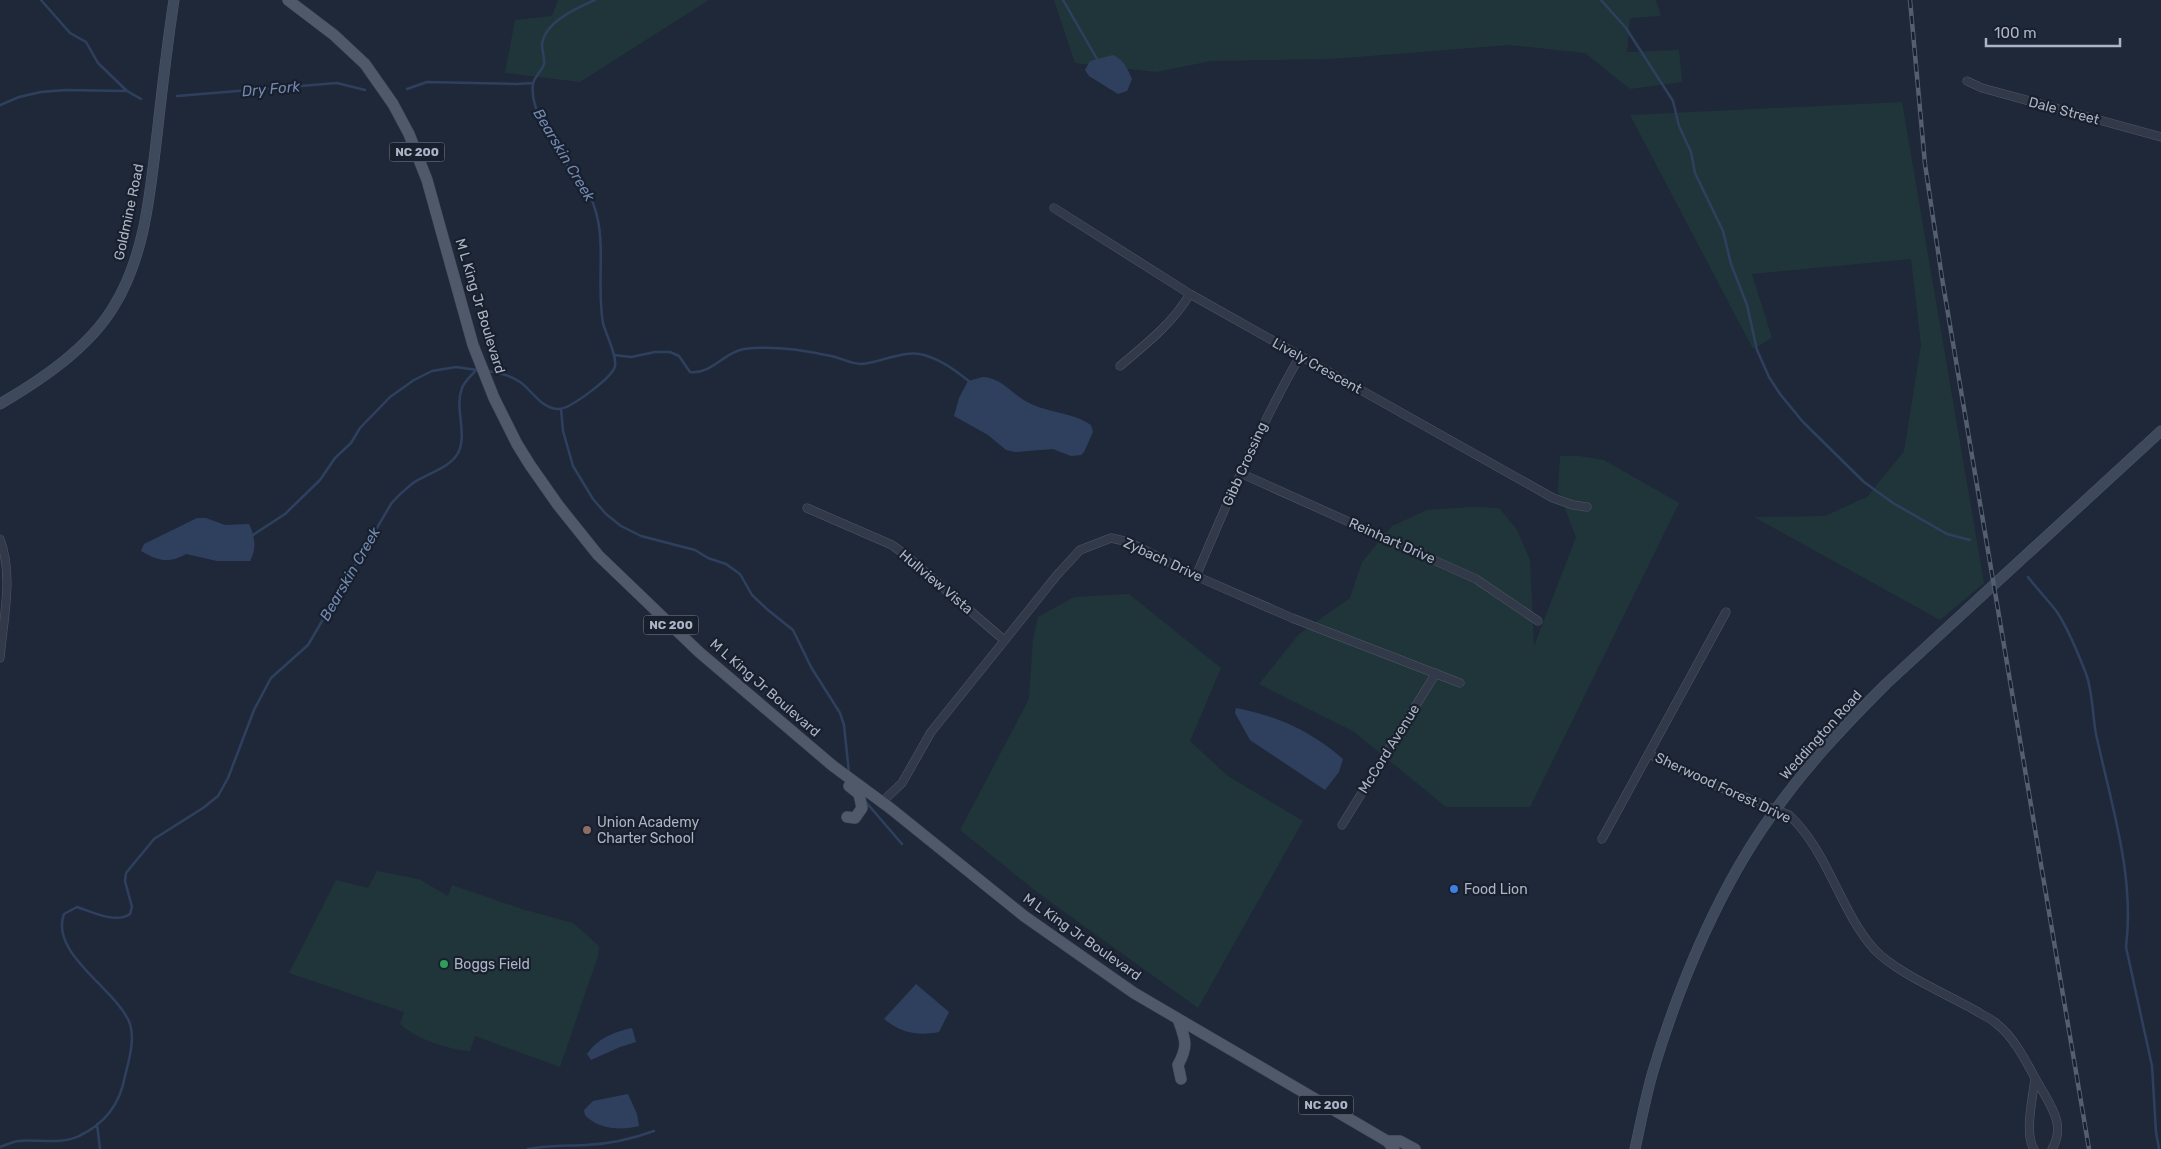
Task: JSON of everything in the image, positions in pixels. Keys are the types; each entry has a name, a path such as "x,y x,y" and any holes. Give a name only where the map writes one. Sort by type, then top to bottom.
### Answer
{"main road":[{"name":"Goldmine Road","path":"0,404 63,361 91,336 114,307 127,282 141,236 151,188 174,0"},
{"name":"M L King Jr Boulevard","path":"288,0 334,35 365,64 393,104 420,160 433,198 473,345 504,420 530,465 558,505 598,554 699,652 833,766 882,802 1024,916 1091,965 1390,1145 1400,1141 1415,1149"},
{"name":"Weddington Road","path":"1635,1149 1654,1068 1689,971 1715,912 1740,865 1774,811 1814,759 1866,704 2161,431"},
{"path":"699,652 723,679 859,794 862,808 855,818 847,817"},
{"path":"1178,1019 1186,1044 1184,1054 1178,1065 1182,1079"}],"street":[{"name":"Dale Street","path":"1967,81 1982,88 2161,137"},
{"name":"Lively Crescent","path":"1054,208 1190,294 1553,498 1573,505 1587,507"},
{"path":"1120,366 1168,324 1179,312 1190,294"},
{"name":"Gibb Crossing","path":"1196,576 1240,473 1273,404 1300,356"},
{"name":"Reinhart Drive","path":"1240,473 1476,579 1538,621"},
{"name":"Hullview Vista","path":"807,508 892,545 903,552 1004,640"},
{"name":"Zybach Drive","path":"882,802 902,783 931,732 1004,640 1080,550 1111,538 1129,542 1196,576 1292,618 1460,683"},
{"path":"0,539 5,552 7,574 2,613 0,658"},
{"path":"1602,839 1726,612"},
{"name":"McCord Avenue","path":"1342,826 1436,673"},
{"name":"Sherwood Forest Drive","path":"1648,754 1704,781 1774,811 1788,815 1807,835 1863,933 1876,950 1902,970 1998,1024 2024,1056 2058,1121 2057,1136 2052,1149"},
{"path":"2034,1149 2031,1144 2029,1130 2035,1078"}],"green space":[{"path":"558,0 709,0 580,82 505,73 515,20 552,16"},
{"path":"1054,0 1656,0 1661,16 1630,18 1627,52 1679,50 1682,82 1630,89 1585,53 1509,45 1332,59 1211,61 1156,72 1075,63"},
{"path":"1902,102 1984,583 1940,620 1754,517 1825,516 1867,497 1904,451 1921,345 1911,259 1752,274 1772,338 1753,349 1630,115"},
{"path":"1560,456 1579,456 1604,460 1679,503 1530,807 1446,807 1353,731 1259,684 1299,634 1350,598 1362,562 1392,526 1427,510 1470,507 1499,508 1516,528 1530,560 1534,646 1576,537 1558,491"},
{"path":"1129,594 1221,668 1190,741 1228,776 1303,821 1198,1008 1038,893 960,830 1029,699 1033,639 1038,617 1074,597"},
{"name":"Boggs Field","path":"377,871 419,879 448,896 452,885 522,909 573,923 599,946 598,956 560,1067 475,1036 470,1051 433,1043 415,1035 400,1024 404,1012 289,973 336,880 368,888"}],"water":[{"path":"1113,55 1123,62 1132,79 1127,91 1118,94 1089,76 1085,70 1090,61"},
{"path":"983,377 996,380 1029,403 1076,417 1091,425 1093,432 1084,452 1081,455 1071,456 1053,449 1016,452 1006,450 988,435 954,416 959,398 968,381"},
{"path":"197,518 206,518 225,525 249,524 254,542 254,552 250,561 217,561 186,554 174,559 164,560 141,551 144,544"},
{"path":"1236,708 1279,720 1319,740 1343,759 1339,772 1325,790 1250,740 1235,713"},
{"path":"916,984 949,1012 939,1032 924,1034 910,1032 897,1028 884,1019"},
{"path":"632,1028 636,1042 591,1060 587,1054 601,1040"},
{"path":"628,1094 637,1114 639,1126 632,1128 610,1128 590,1120 585,1115 584,1110 593,1101"}],"waterway":[{"path":"41,0 70,33 86,42 98,63 127,91"},
{"name":"Bearskin Creek","path":"488,371 516,380 542,403 559,409 572,404 590,392 607,377 615,366 613,351 603,323 601,308 601,248 598,220 594,206 584,185 566,163 560,142 541,120 534,102 533,90 536,76 544,64 542,45 549,29 562,17 595,0"},
{"path":"1063,0 1097,59"},
{"path":"1601,0 1626,28 1673,101 1679,126 1691,152 1695,173 1723,231 1731,264 1747,305 1757,350 1769,377 1780,394 1803,422 1864,482 1893,503 1947,534 1970,540"},
{"name":"Dry Fork","path":"407,89 427,82 533,83"},
{"name":"Dry Fork","path":"177,96 337,83 365,90"},
{"name":"Dry Fork","path":"0,105 19,97 41,92 65,90 127,91 141,99"},
{"path":"614,355 631,357 655,352 670,352 679,356 690,372 698,372 711,367 737,351 755,348 799,350 861,364 900,355 916,354 931,357 943,363 970,382"},
{"path":"253,535 285,514 320,480 335,458 351,443 360,428 390,397 414,380 432,371 456,367 477,370"},
{"name":"Bearskin Creek","path":"0,1147 18,1141 72,1139 96,1126 115,1104 123,1086 130,1057 132,1043 130,1024 113,998 75,957 66,943 62,929 64,914 77,907 97,914 118,918 130,914 132,907 125,881 126,873 154,839 203,808 218,796 228,778 254,710 271,678 308,645 391,504 413,483 444,467 458,453 462,438 460,396 466,381 476,370"},
{"path":"561,409 563,431 573,466 593,499 606,514 621,526 641,536 695,550 708,558 726,564 740,574 752,595 793,630 811,667 840,713 844,725 849,773"},
{"path":"2028,577 2054,608 2069,633 2090,686 2096,734 2124,866 2128,920 2126,947 2152,1066 2156,1132 2159,1149"},
{"path":"865,801 902,844"},
{"path":"97,1124 100,1149"},
{"path":"528,1149 550,1146 604,1144 654,1131"}],"railway":[{"path":"1910,0 1925,164 1942,278 2089,1149"}],"place":[{"name":"Union Academy Charter School","path":"587,830"},
{"name":"Food Lion","path":"1454,889"},
{"name":"Boggs Field","path":"444,964"}]}
